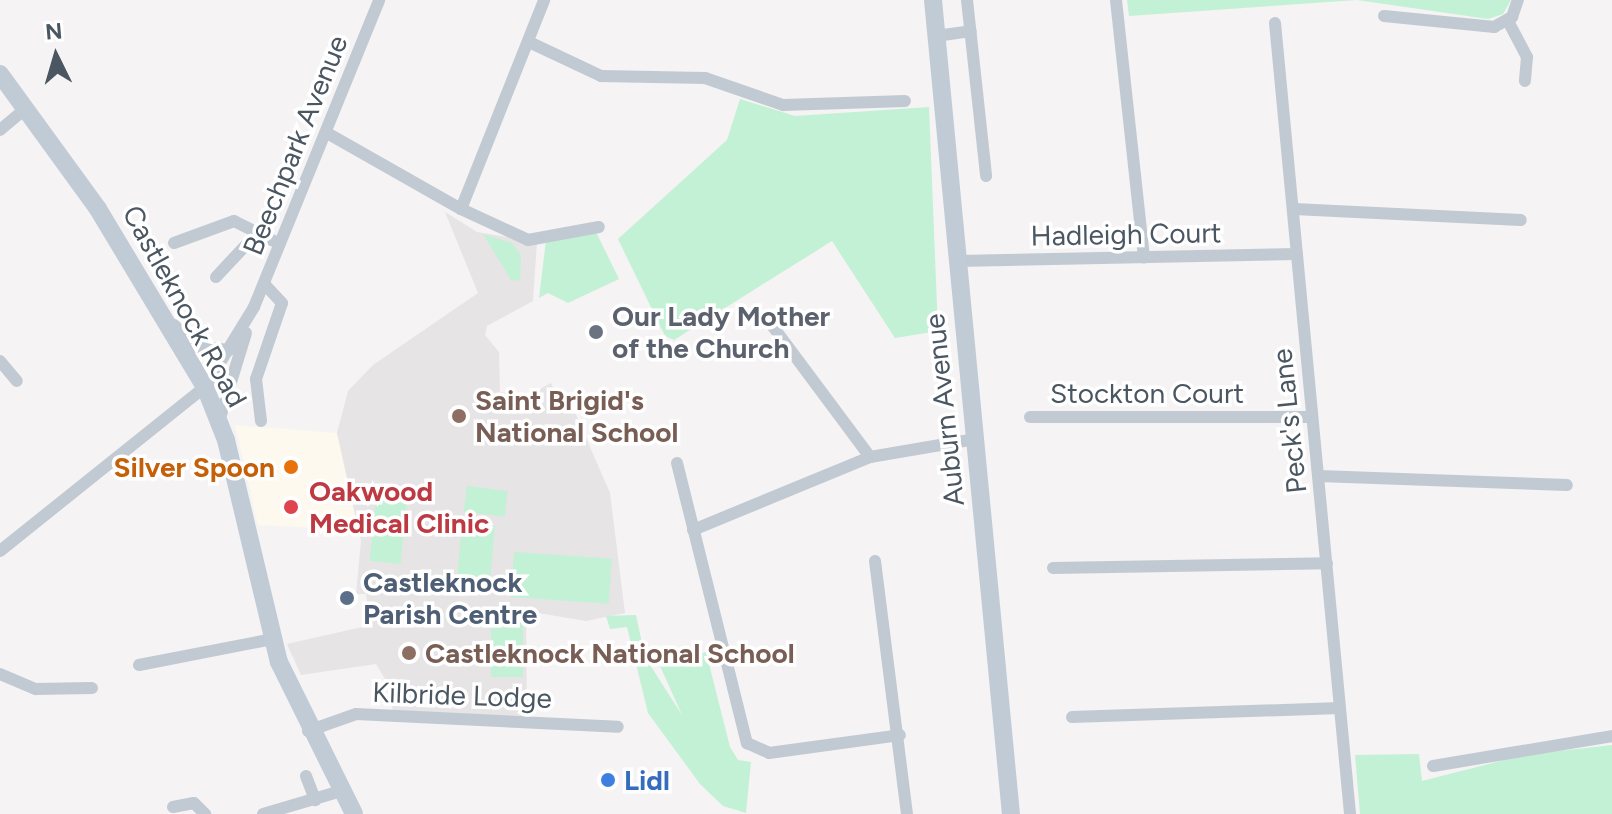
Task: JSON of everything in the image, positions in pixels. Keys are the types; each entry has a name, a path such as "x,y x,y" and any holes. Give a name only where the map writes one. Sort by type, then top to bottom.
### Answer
{"main road":[{"name":"Auburn Avenue","path":"933,0 1011,814"},
{"name":"Castleknock Road","path":"0,74 27,107 205,387 220,424 273,639 308,731 354,814"}],"street":[{"name":"Beechpark Avenue","path":"0,551 205,387 254,307 379,0"},
{"path":"461,209 544,0"},
{"path":"967,0 986,176"},
{"path":"1116,0 1144,257"},
{"path":"1508,21 1518,0"},
{"path":"1384,16 1480,28 1508,21"},
{"path":"1508,21 1527,57 1525,81"},
{"name":"Peck's Lane","path":"1275,23 1350,814"},
{"path":"936,36 971,31"},
{"path":"529,42 601,76 705,78 783,105 905,101"},
{"path":"0,130 27,107"},
{"path":"327,133 461,209 528,240 599,227"},
{"path":"1294,209 1521,220"},
{"path":"174,243 223,222 259,231 280,244"},
{"path":"216,277 259,231"},
{"name":"Hadleigh Court","path":"957,261 1297,254"},
{"path":"261,421 256,379 282,303 264,284"},
{"path":"153,302 196,347 230,350"},
{"name":"Beechpark Avenue","path":"220,424 254,307"},
{"path":"768,320 870,457"},
{"path":"0,361 17,381"},
{"name":"Stockton Court","path":"1030,417 1312,417"},
{"path":"693,530 870,457 975,439"},
{"path":"677,463 747,743 769,753 900,735"},
{"path":"1319,476 1567,485"},
{"path":"875,561 900,735 907,814"},
{"path":"1053,568 1327,563"},
{"path":"139,665 273,639"},
{"path":"0,674 36,689 92,688"},
{"path":"1072,717 1340,708"},
{"name":"Kilbride Lodge","path":"308,731 356,714 618,727"},
{"path":"1433,766 1612,736"},
{"path":"306,776 315,800"},
{"path":"263,814 341,791"},
{"path":"173,807 194,803 205,814"}],"shaded area":[{"name":"Saint Brigid's National School","path":"445,212 477,232 537,242 533,301 487,326 485,335 499,352 500,392 527,396 551,383 558,398 567,394 610,493 625,613 586,621 526,611 527,718 393,713 390,687 376,664 301,675 287,644 371,625 366,594 356,594 361,541 337,433 348,391 373,365 478,293"},
{"path":"235,425 337,433 358,530 258,525"}],"green space":[{"path":"1127,0 1357,0 1129,16"},
{"path":"1357,0 1511,0 1503,14 1488,19"},
{"path":"740,99 795,116 929,107 938,331 895,338 832,241 674,340 665,336 618,239 727,140"},
{"path":"596,232 619,279 568,303 548,293 539,298 546,240"},
{"path":"483,234 512,243 521,255 520,281 511,280"},
{"path":"467,486 508,491 505,517 464,512"},
{"path":"376,500 407,503 400,564 370,561"},
{"path":"462,523 495,526 490,580 457,577"},
{"path":"514,552 612,559 609,604 511,597"},
{"path":"636,615 645,657 682,715 660,666 706,652 730,747 738,760 751,762 746,813 723,806 700,784 648,713 627,627 610,629 606,616"},
{"path":"491,620 523,620 523,677 491,677"},
{"path":"1612,745 1612,814 1360,814 1355,755 1419,754 1422,781 1524,755"}],"place":[{"name":"Our Lady Mother of the Church","path":"596,332"},
{"name":"Saint Brigid's National School","path":"459,416"},
{"name":"Silver Spoon","path":"291,467"},
{"name":"Oakwood Medical Clinic","path":"291,507"},
{"name":"Castleknock Parish Centre","path":"347,598"},
{"name":"Castleknock National School","path":"409,653"},
{"name":"Lidl","path":"608,780"}]}
